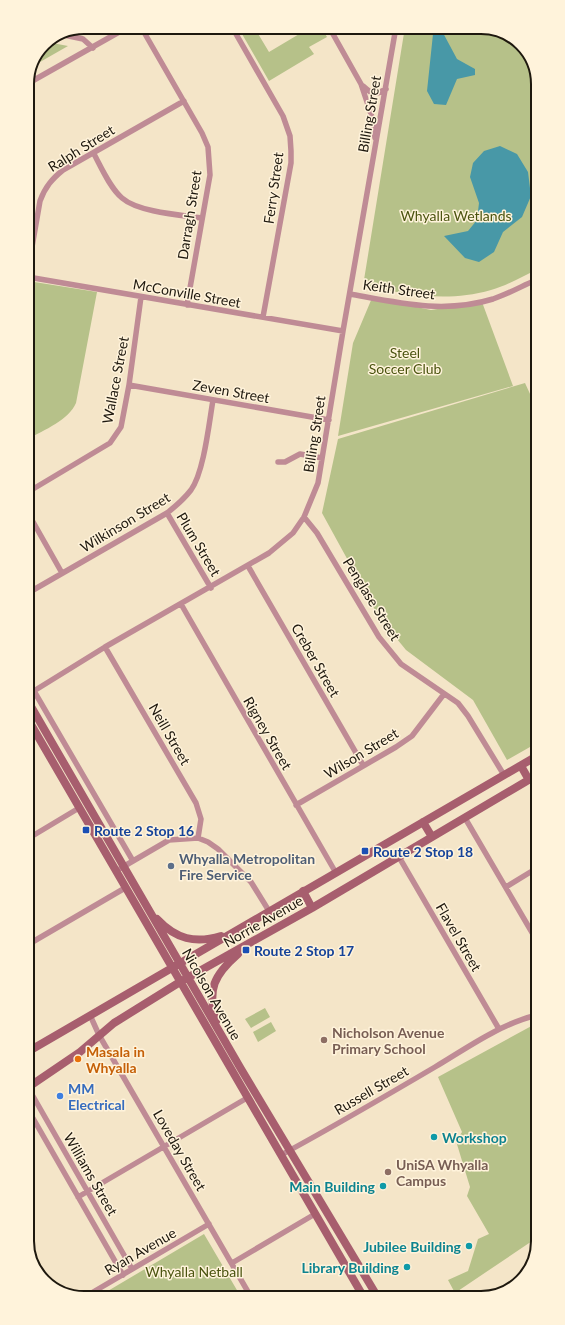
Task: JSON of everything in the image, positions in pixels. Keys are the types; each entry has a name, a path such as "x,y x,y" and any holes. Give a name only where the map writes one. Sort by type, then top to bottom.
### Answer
{"main road":[{"name":"Nicolson Avenue","path":"34,712 289,1151 374,1291"},
{"name":"Nicolson Avenue","path":"34,733 360,1291"},
{"name":"Norrie Avenue","path":"34,1048 531,760"},
{"path":"521,766 529,780"},
{"name":"Norrie Avenue","path":"34,1083 80,1052 114,1023 180,982 312,908 529,780"},
{"path":"423,822 432,837"},
{"path":"303,891 312,908"},
{"path":"150,912 162,924 185,938 203,940 220,936 240,928"},
{"path":"220,1031 215,1018 212,996 215,981 222,968 251,942"}],"street":[{"path":"34,80 116,34"},
{"name":"Darragh Street","path":"145,34 202,133 208,147 210,175 187,305"},
{"name":"Ferry Street","path":"236,34 283,116 290,136 290,163 263,317"},
{"path":"333,34 361,84 373,120 376,144"},
{"name":"Billing Street","path":"34,691 105,647 211,588 269,553 293,533 304,517 318,483 395,34"},
{"path":"70,36 83,39 93,48"},
{"path":"361,84 371,93 377,94 386,89"},
{"name":"Ralph Street","path":"34,236 40,201 44,190 51,180 63,170 94,154 184,101"},
{"path":"94,154 114,191 130,204 142,208 202,218"},
{"name":"McConville Street","path":"34,278 343,331"},
{"name":"Keith Street","path":"350,294 415,306 461,306 495,298 531,282"},
{"name":"Wallace Street","path":"34,488 110,443 120,427 141,297"},
{"name":"Zeven Street","path":"128,385 329,420"},
{"name":"Wilkinson Street","path":"34,589 179,504 192,489 199,474 213,400"},
{"path":"278,462 285,462 300,454 322,458"},
{"name":"Plum Street","path":"166,513 211,588"},
{"name":"Penglase Street","path":"304,517 317,533 379,637 390,652 401,664 458,703 468,716 504,775"},
{"path":"34,524 62,573"},
{"name":"Creber Street","path":"248,566 363,765"},
{"name":"Rigney Street","path":"181,604 336,873"},
{"name":"Neill Street","path":"105,647 196,803 201,819 198,838"},
{"name":"Wilson Street","path":"296,805 396,747 412,736 444,694"},
{"path":"34,698 133,861"},
{"path":"34,835 79,808"},
{"path":"465,818 531,931"},
{"path":"116,871 169,840 198,838 208,842 218,849 251,882 269,911"},
{"name":"Flavel Street","path":"399,857 499,1029"},
{"path":"506,887 531,872"},
{"path":"34,941 126,888"},
{"name":"Loveday Street","path":"90,1015 99,1035 248,1291"},
{"name":"Russell Street","path":"281,1155 499,1029 520,1019 531,1016"},
{"name":"Williams Street","path":"34,1098 132,1269"},
{"path":"78,1197 164,1145 247,1098"},
{"name":"Williams Street","path":"34,1120 123,1275"},
{"path":"232,1263 315,1214"},
{"name":"Ryan Avenue","path":"95,1291 209,1224"}],"green space":[{"path":"242,34 258,34 269,52 299,34 325,34 327,37 309,47 314,54 269,81"},
{"name":"Whyalla Wetlands","path":"404,34 485,34 500,38 512,44 523,56 531,77 531,272 508,284 491,290 458,296 427,296 363,286"},
{"path":"55,43 68,46 39,63 42,56"},
{"path":"34,282 97,292 76,403 68,415 34,436"},
{"name":"Steel Soccer Club","path":"372,298 431,310 482,302 513,386 338,436 353,343"},
{"path":"525,383 531,396 531,746 507,760 473,700 406,650 379,617 322,513 338,439"},
{"path":"265,1008 270,1017 251,1028 245,1019"},
{"path":"271,1022 276,1031 258,1042 253,1032"},
{"path":"531,1026 531,1242 458,1291 454,1291 448,1280 468,1271 478,1239 489,1234 467,1196 470,1187 456,1141 462,1132 438,1077"},
{"name":"Whyalla Netball","path":"204,1234 237,1291 108,1291"}],"water":[{"path":"433,34 444,34 457,59 475,69 475,75 457,79 446,105 434,104 427,91"},
{"path":"500,146 517,154 528,172 531,196 522,217 503,232 494,252 479,262 465,258 444,236 468,231 477,220 479,203 470,177 473,163 484,151"}],"place":[{"name":"Route 2 Stop 16","path":"86,830"},
{"name":"Route 2 Stop 18","path":"365,851"},
{"name":"Whyalla Metropolitan Fire Service","path":"171,866"},
{"name":"Route 2 Stop 17","path":"246,950"},
{"name":"Nicholson Avenue Primary School","path":"324,1040"},
{"name":"Masala in Whyalla","path":"78,1059"},
{"name":"MM Electrical","path":"60,1096"},
{"name":"Workshop","path":"434,1137"},
{"name":"UniSA Whyalla Campus","path":"388,1172"},
{"name":"Main Building","path":"383,1186"},
{"name":"Jubilee Building","path":"469,1246"},
{"name":"Library Building","path":"407,1267"}]}
